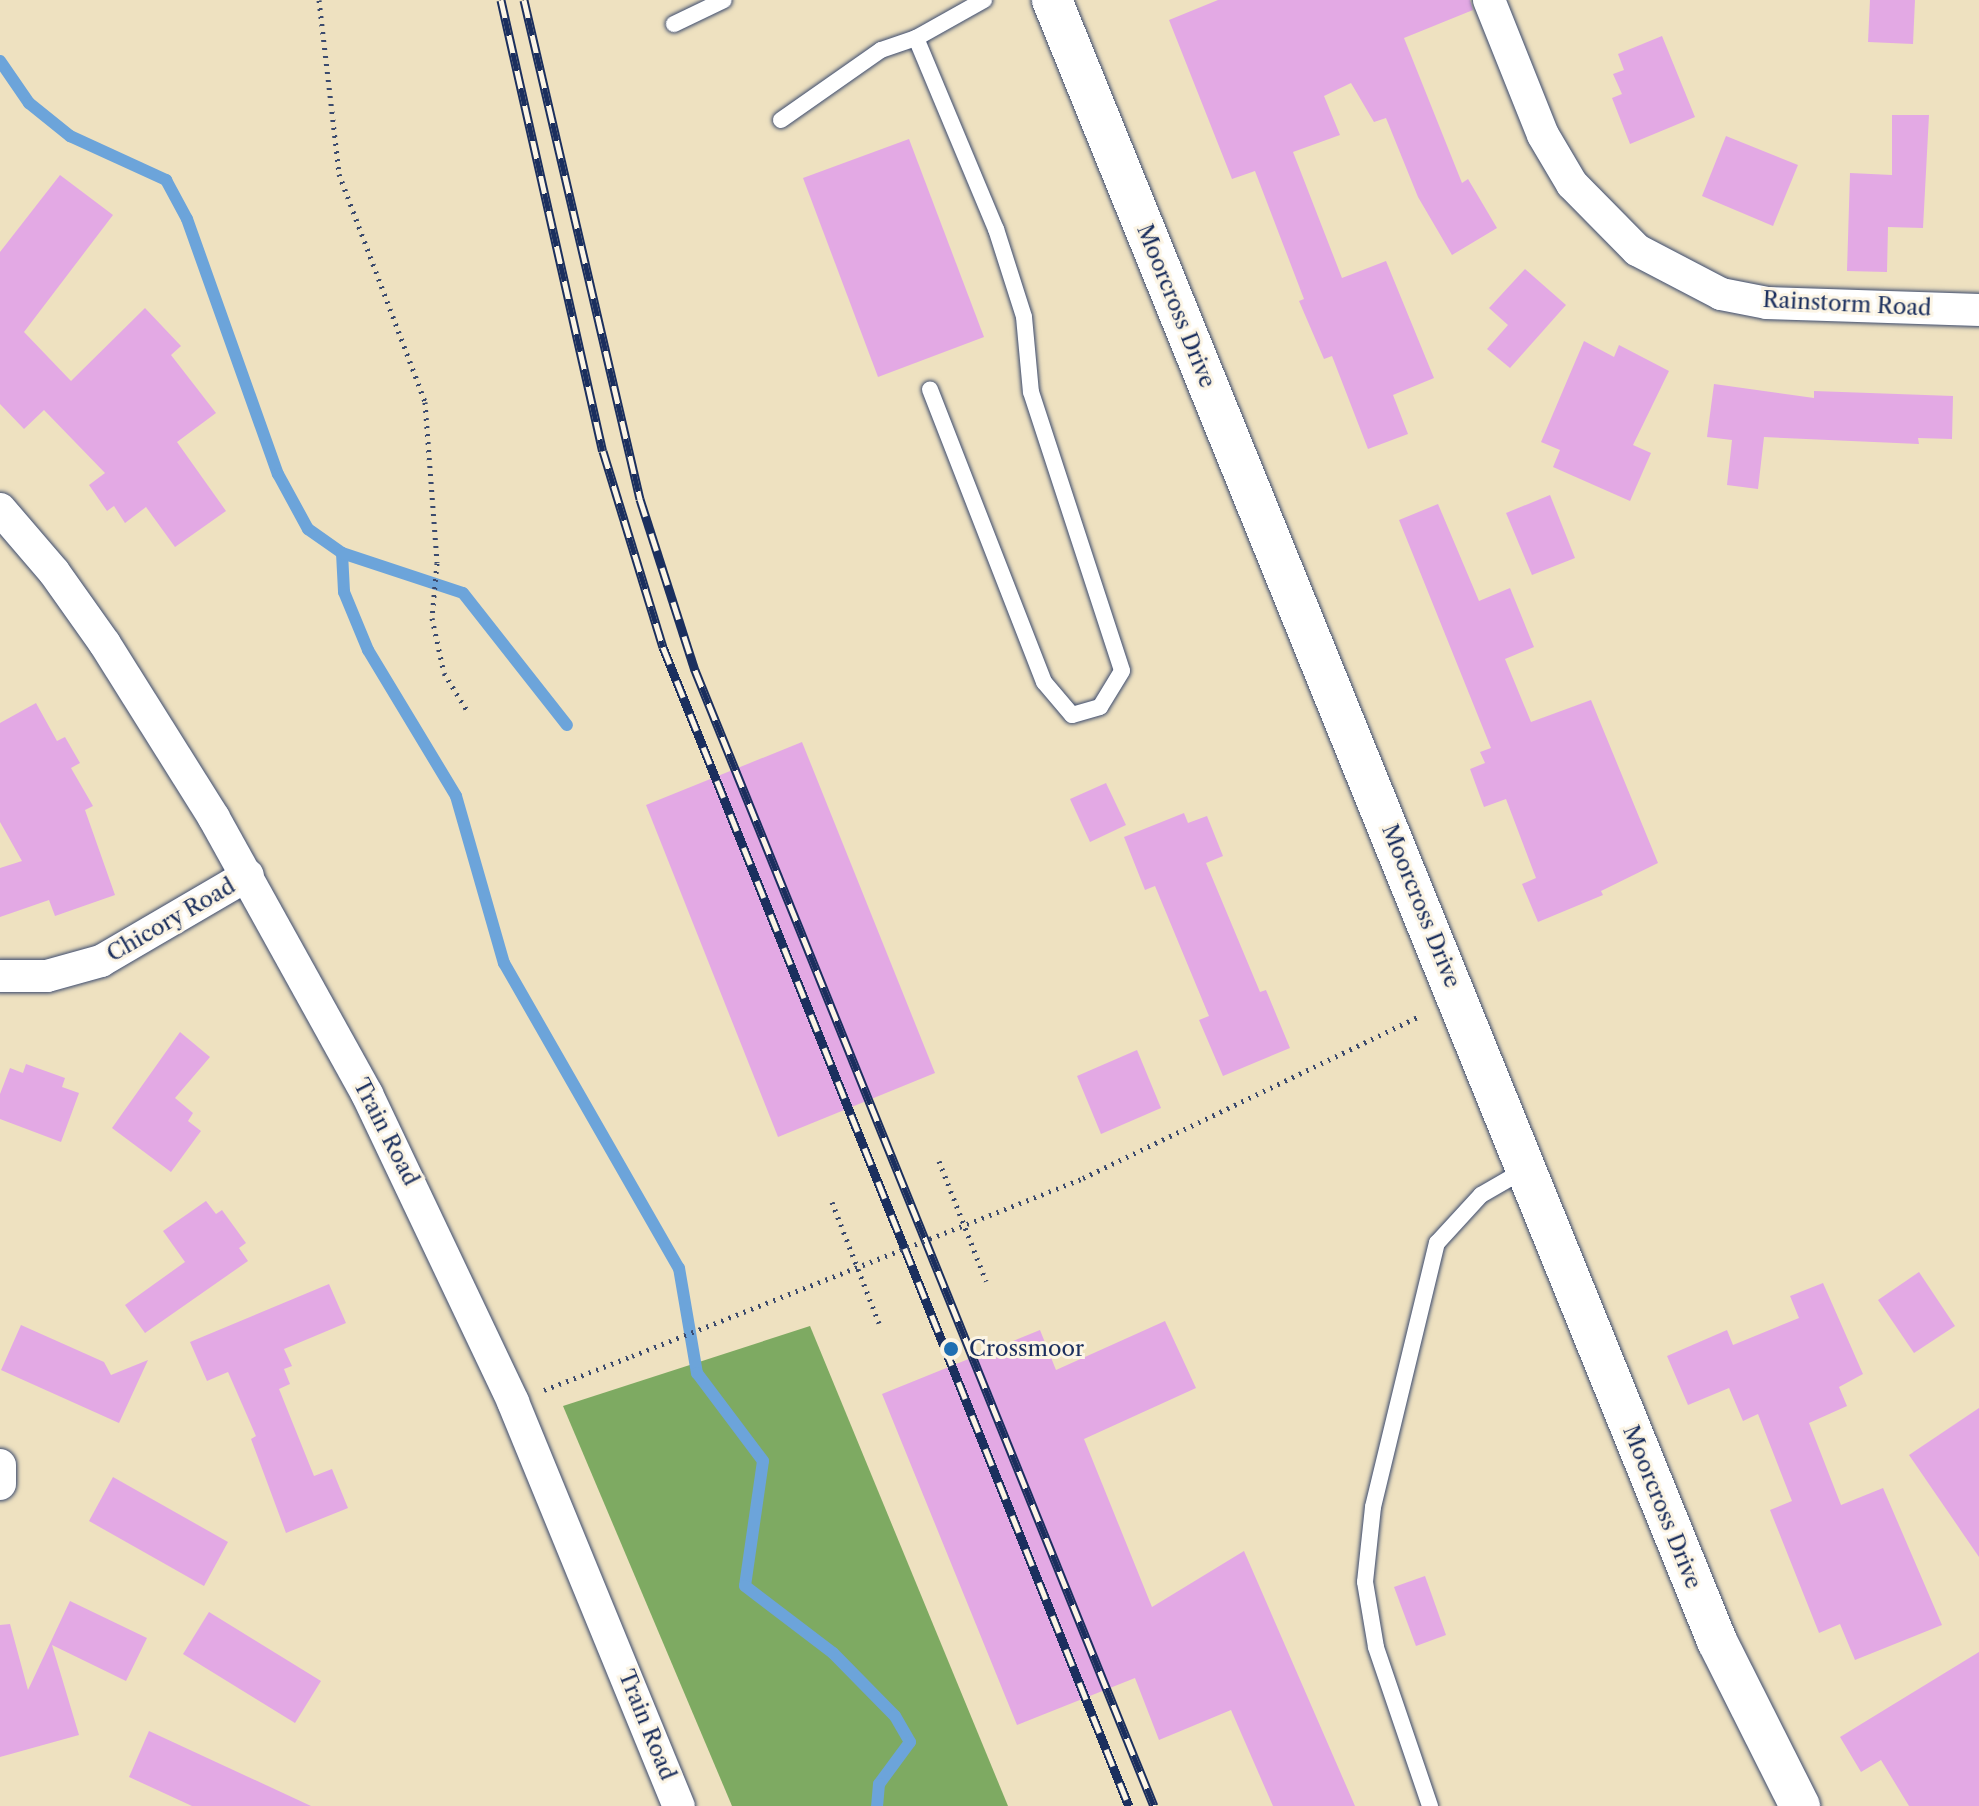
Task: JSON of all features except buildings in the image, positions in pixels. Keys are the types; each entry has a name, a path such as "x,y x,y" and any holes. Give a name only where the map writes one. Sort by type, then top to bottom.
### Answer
{"street":[{"name":"Moorcross Drive","path":"1052,0 1717,1641 1776,1767 1800,1806"},
{"name":"Rainstorm Road","path":"1489,0 1543,135 1572,184 1637,250 1721,294 1767,303 1979,310"},
{"name":"Train Road","path":"0,509 54,572 105,644 248,875 388,1136 513,1402 679,1806"},
{"name":"Chicory Road","path":"0,976 47,976 101,961 248,875"},
{"path":"0,1465 0,1484"}],"lane":[{"path":"674,24 724,0"},
{"path":"781,120 881,50 916,38 984,0"},
{"path":"916,38 1015,287 1024,317 1035,404 1122,671 1100,707 1072,715 1044,682 930,389"},
{"path":"1430,1806 1376,1647 1365,1582 1373,1507 1437,1243 1481,1195 1526,1169"}],"path":[{"path":"319,0 339,174 425,402 437,563 432,618 444,673 468,712"},
{"path":"513,1402 1083,1178 1457,997"},
{"path":"939,1161 986,1281"},
{"path":"832,1202 879,1323"}],"green space":[{"path":"810,1326 1008,1806 732,1806 563,1406"}],"waterway":[{"path":"0,61 29,103 70,136 166,180 187,219 278,474 308,529 342,553 344,592 368,650 456,796 504,963 679,1268 697,1373 763,1461 745,1586 833,1653 895,1716 910,1742 879,1784 877,1806"},
{"path":"342,553 463,593 567,725"}],"railway":[{"path":"501,0 603,451 663,647 1129,1806"},
{"path":"524,0 640,499 695,670 1154,1806"}],"place":[{"name":"Crossmoor","path":"951,1349"}]}
